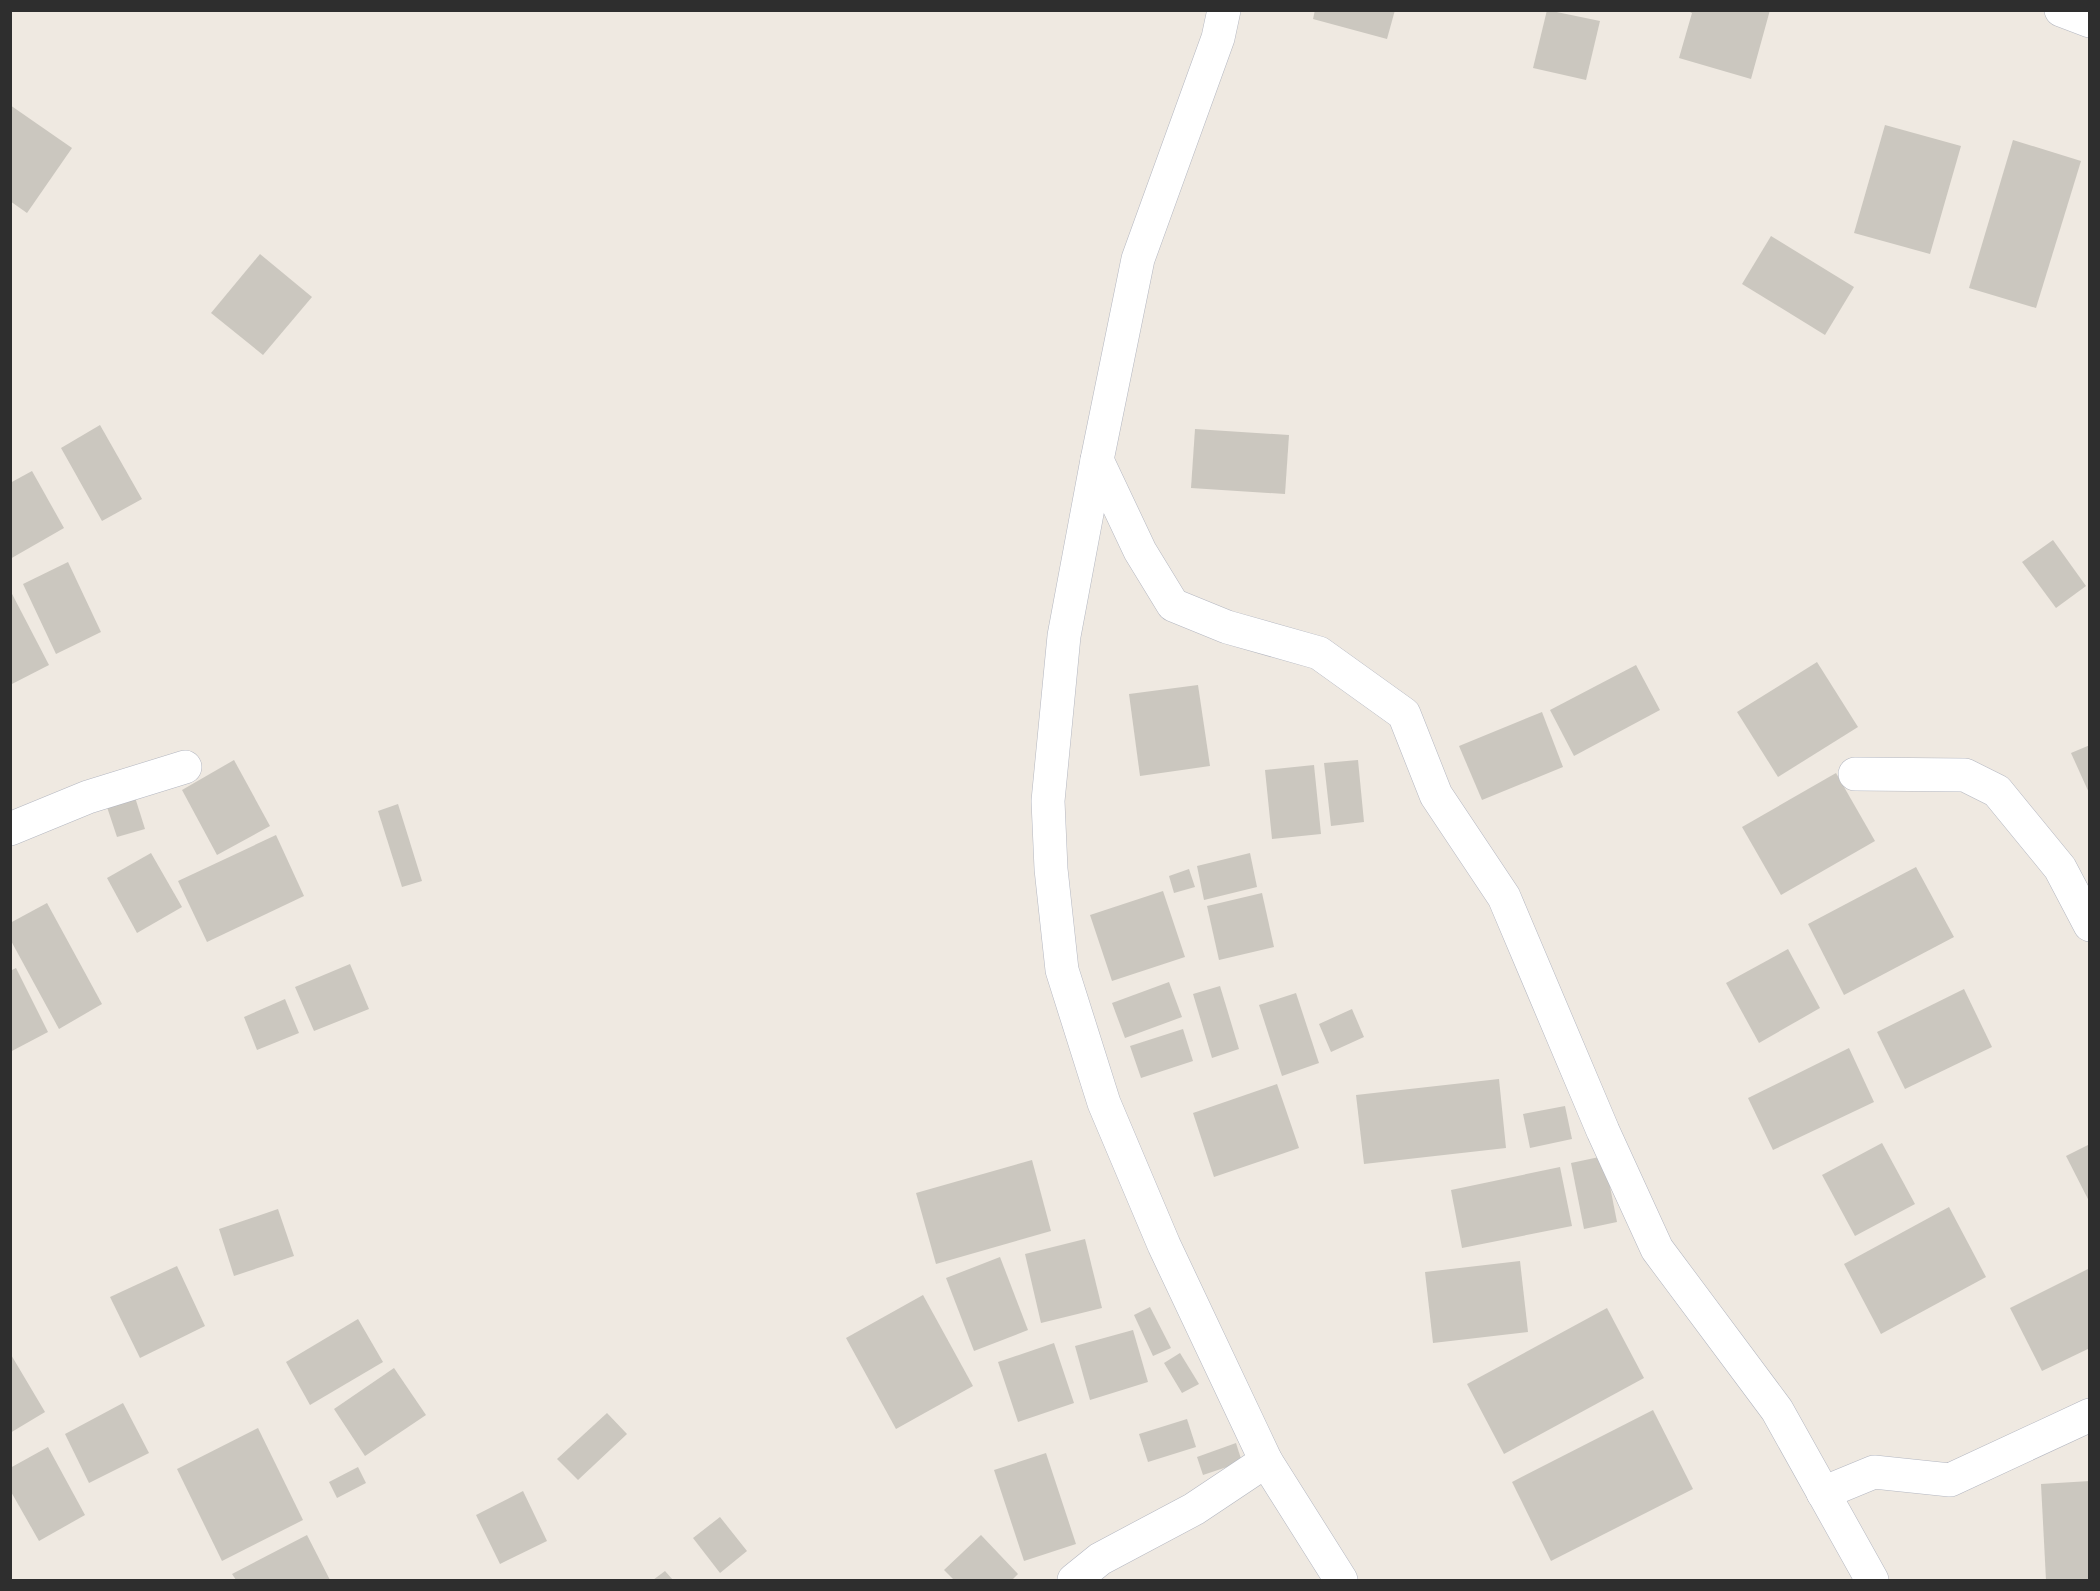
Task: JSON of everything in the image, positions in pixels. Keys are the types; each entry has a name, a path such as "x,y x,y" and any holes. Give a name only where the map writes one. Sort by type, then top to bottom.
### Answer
{"street":[{"path":"1224,10 1218,39 1138,259 1097,460 1064,636 1048,801 1050,869 1062,970 1104,1103 1164,1245 1266,1461 1341,1581"},
{"path":"2061,10 2090,21"},
{"path":"1097,460 1140,551 1173,605 1227,627 1319,653 1404,714 1436,795 1504,897 1603,1131 1657,1249 1777,1410 1872,1581"},
{"path":"10,829 88,797 185,767"},
{"path":"1855,774 1965,776 1997,791 2060,868 2090,925"},
{"path":"1823,1492 1874,1472 1950,1480 2090,1415"},
{"path":"1074,1581 1100,1559 1194,1509 1266,1461"}],"building":[{"path":"1315,10 1395,10 1387,39 1313,19"},
{"path":"1547,10 1600,21 1586,80 1533,68"},
{"path":"1686,10 1770,10 1751,79 1679,58 1692,13"},
{"path":"10,105 72,148 27,213 10,201"},
{"path":"1885,125 1961,146 1930,254 1854,233"},
{"path":"2013,140 2081,161 2036,308 1969,288"},
{"path":"1771,236 1854,287 1825,335 1742,284"},
{"path":"260,254 312,297 263,355 211,313"},
{"path":"100,425 142,499 102,521 61,448"},
{"path":"1195,429 1289,435 1285,494 1191,488"},
{"path":"32,471 64,528 10,559 10,483"},
{"path":"2053,540 2086,586 2056,608 2022,562"},
{"path":"68,562 101,632 56,654 23,584"},
{"path":"10,590 49,665 10,685"},
{"path":"1817,662 1858,727 1778,777 1737,712"},
{"path":"1636,665 1660,710 1574,756 1550,710"},
{"path":"1198,685 1210,766 1140,776 1129,694"},
{"path":"1542,712 1563,767 1482,800 1459,746"},
{"path":"2090,745 2090,795 2071,753"},
{"path":"234,760 270,826 217,855 182,790"},
{"path":"1358,760 1364,822 1331,826 1324,763"},
{"path":"1314,765 1321,834 1272,839 1265,770"},
{"path":"1836,773 1875,841 1781,895 1742,827"},
{"path":"134,794 145,829 117,837 106,804"},
{"path":"398,804 422,881 402,887 378,811"},
{"path":"276,835 304,896 207,942 178,881"},
{"path":"151,853 182,907 137,933 107,878"},
{"path":"1250,853 1257,887 1204,900 1197,866"},
{"path":"1916,867 1954,937 1844,995 1808,924"},
{"path":"1189,869 1195,887 1174,893 1169,876"},
{"path":"1163,891 1185,957 1112,981 1090,915"},
{"path":"1262,893 1274,947 1219,960 1207,906"},
{"path":"47,903 102,1004 59,1029 10,939 10,923"},
{"path":"1788,949 1820,1008 1759,1043 1726,983"},
{"path":"350,964 369,1009 314,1031 295,987"},
{"path":"16,968 48,1032 10,1052 10,971"},
{"path":"1169,982 1182,1017 1125,1038 1112,1003"},
{"path":"1220,986 1239,1049 1212,1058 1193,994"},
{"path":"1964,989 1992,1047 1905,1089 1877,1032"},
{"path":"1296,993 1319,1063 1282,1076 1259,1005"},
{"path":"285,999 299,1033 257,1050 244,1017"},
{"path":"1352,1009 1364,1037 1331,1052 1319,1024"},
{"path":"1183,1029 1193,1061 1141,1078 1130,1046"},
{"path":"1849,1048 1874,1102 1773,1150 1748,1098"},
{"path":"1499,1079 1506,1148 1364,1164 1356,1095"},
{"path":"1277,1084 1299,1148 1214,1177 1193,1113"},
{"path":"1565,1106 1572,1139 1530,1148 1523,1114"},
{"path":"1882,1143 1915,1204 1855,1236 1822,1175"},
{"path":"2090,1144 2090,1203 2066,1156"},
{"path":"1604,1156 1617,1222 1584,1229 1571,1163"},
{"path":"1032,1160 1051,1231 936,1264 916,1193"},
{"path":"1560,1167 1572,1226 1462,1248 1451,1190"},
{"path":"1949,1207 1986,1277 1881,1334 1844,1264"},
{"path":"278,1209 294,1256 234,1276 219,1229"},
{"path":"1085,1239 1102,1308 1041,1323 1025,1254"},
{"path":"1000,1257 1028,1330 974,1351 946,1278"},
{"path":"1520,1261 1528,1332 1433,1343 1425,1272"},
{"path":"177,1266 205,1326 140,1358 110,1297"},
{"path":"2090,1268 2090,1348 2042,1371 2010,1308"},
{"path":"923,1295 973,1386 896,1429 846,1338"},
{"path":"1150,1307 1171,1348 1153,1356 1134,1315"},
{"path":"1607,1308 1644,1378 1504,1454 1467,1384"},
{"path":"358,1319 383,1362 310,1405 286,1362"},
{"path":"1133,1330 1148,1382 1090,1400 1075,1346"},
{"path":"1054,1343 1074,1403 1018,1422 998,1362"},
{"path":"10,1353 45,1412 10,1433"},
{"path":"1180,1353 1199,1384 1182,1393 1164,1363"},
{"path":"394,1368 426,1415 365,1456 334,1409"},
{"path":"123,1403 149,1453 89,1483 65,1434"},
{"path":"1653,1410 1693,1489 1551,1561 1512,1482"},
{"path":"607,1413 627,1434 578,1480 557,1459"},
{"path":"1187,1419 1196,1447 1148,1462 1139,1434"},
{"path":"258,1428 303,1520 222,1561 177,1469"},
{"path":"1236,1443 1242,1462 1203,1475 1197,1457"},
{"path":"48,1447 85,1515 39,1541 10,1490 10,1468"},
{"path":"1046,1453 1076,1544 1024,1561 994,1470"},
{"path":"358,1467 366,1483 337,1498 329,1482"},
{"path":"2090,1481 2090,1580 2046,1580 2041,1484"},
{"path":"523,1491 547,1541 500,1564 476,1515"},
{"path":"720,1517 747,1551 720,1573 693,1538"},
{"path":"307,1535 330,1580 236,1580 232,1574"},
{"path":"981,1535 1018,1574 1012,1580 954,1580 944,1570"},
{"path":"665,1571 673,1580 653,1580"}]}
